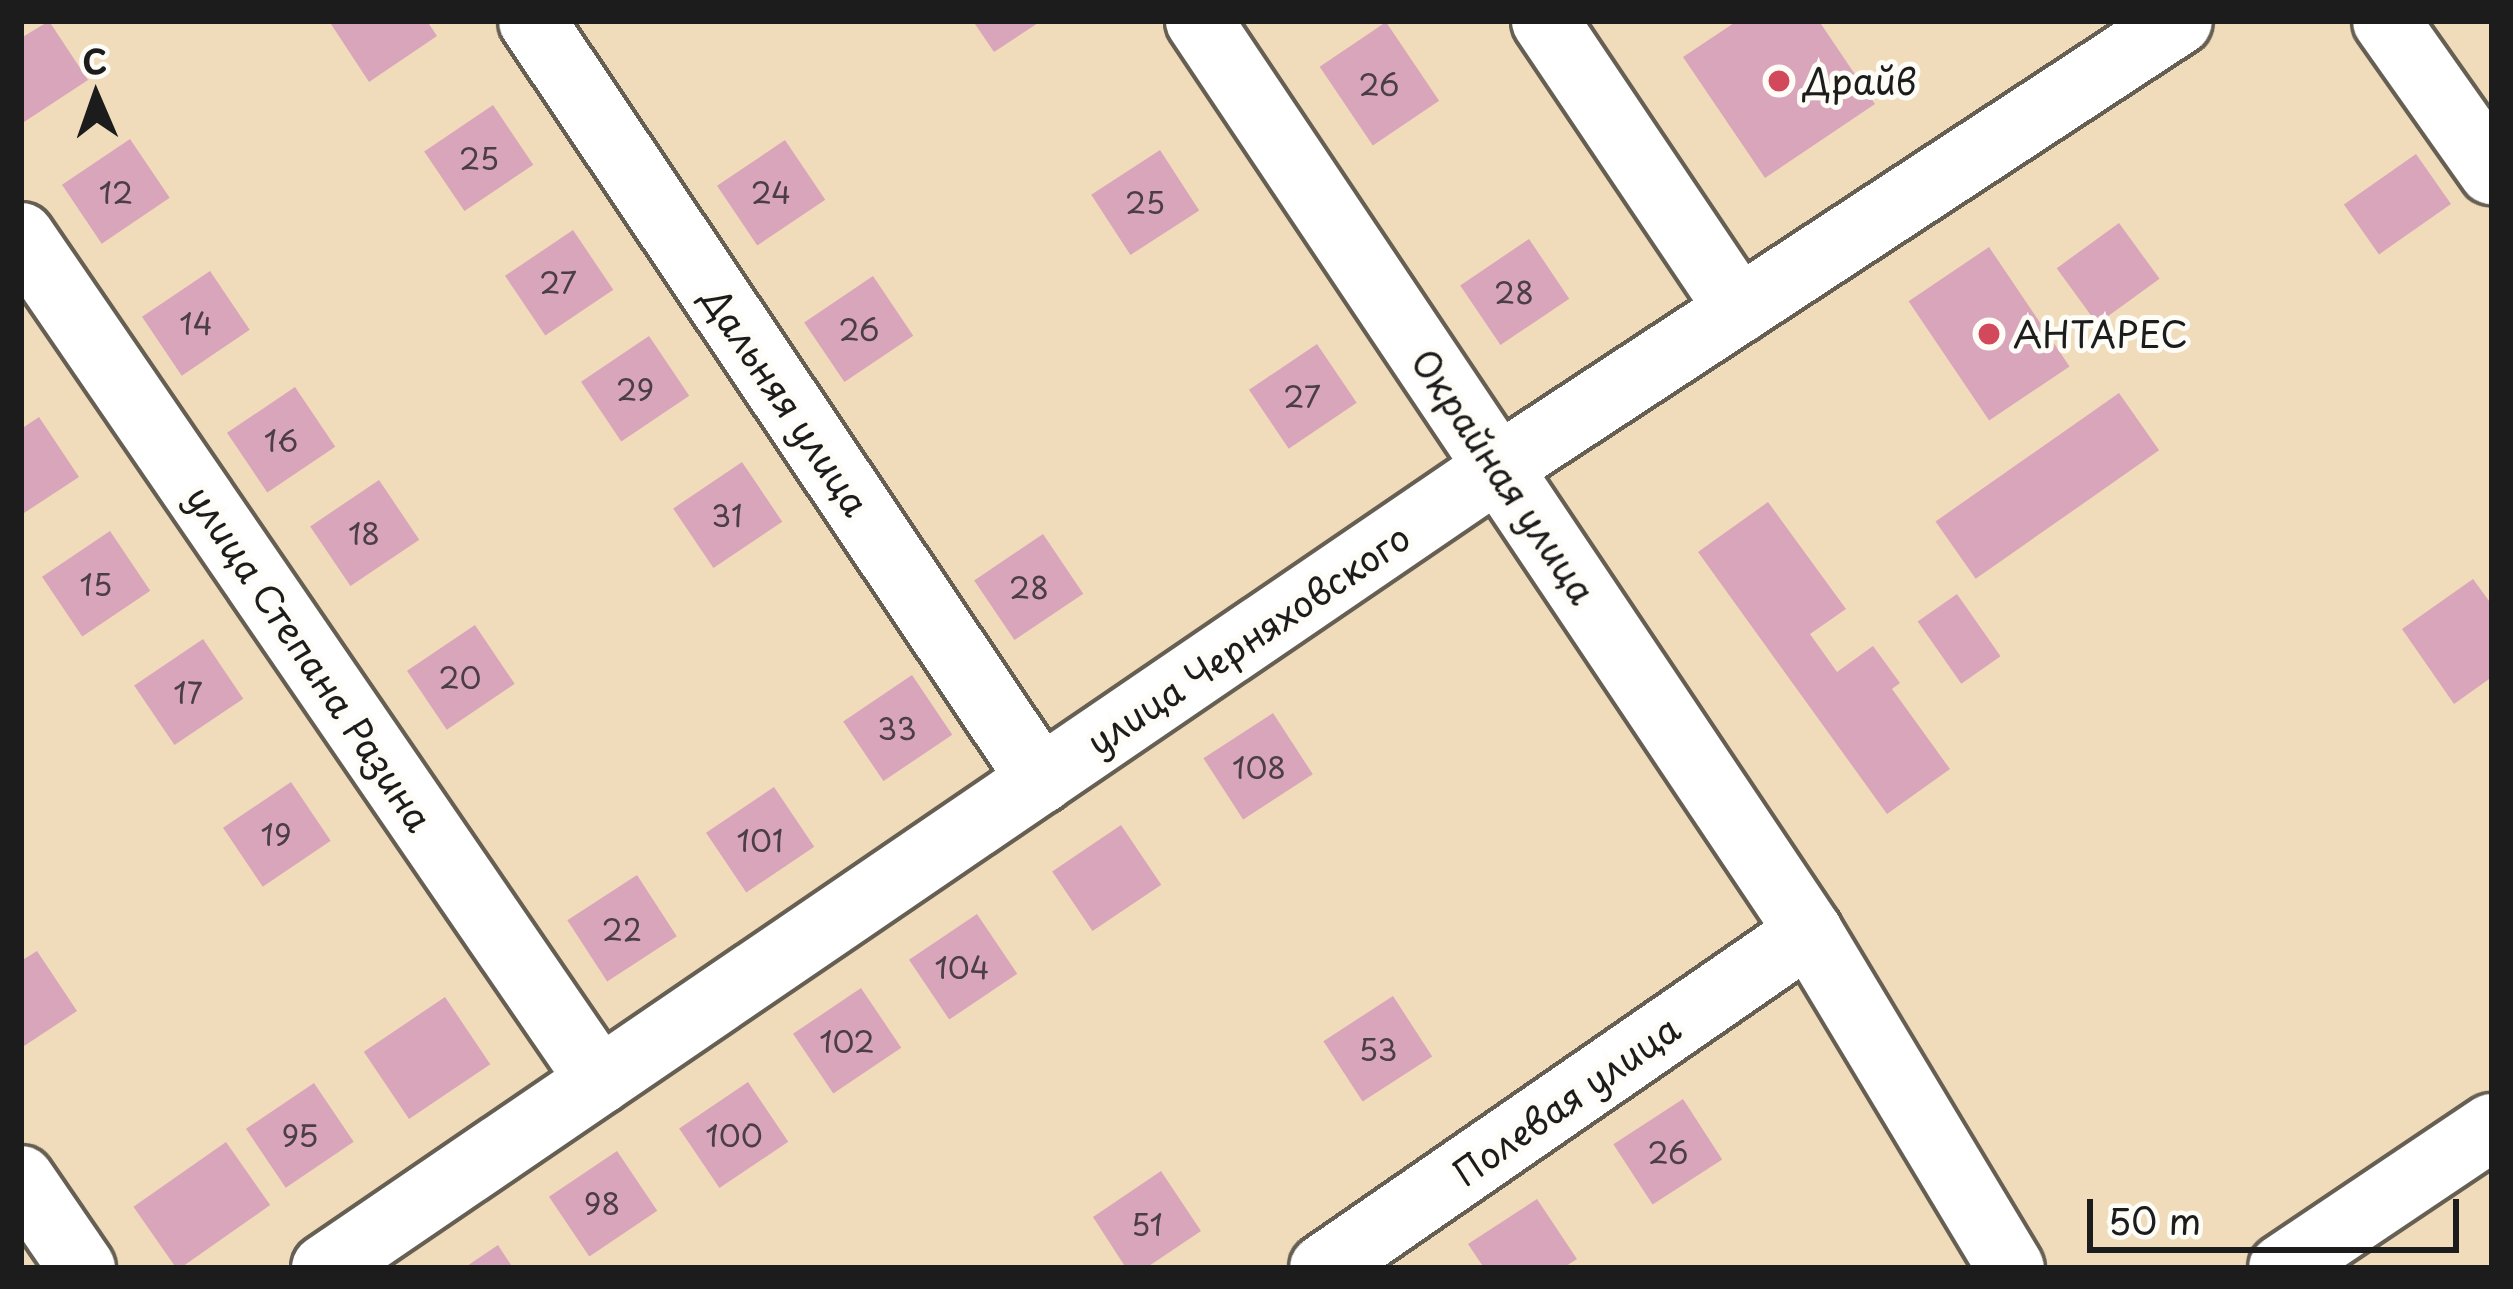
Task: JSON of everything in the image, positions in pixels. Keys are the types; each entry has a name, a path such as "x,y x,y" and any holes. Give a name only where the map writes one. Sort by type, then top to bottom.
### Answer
{"street":[{"name":"Дальняя улица","path":"532,21 1041,780"},
{"name":"Окрайная улица","path":"1199,21 1809,932 2012,1268"},
{"path":"1545,21 1739,310"},
{"name":"улица Черняховского","path":"325,1268 1498,467 2179,21"},
{"path":"2386,21 2492,171"},
{"name":"улица Степана Разина","path":"21,236 600,1081"},
{"name":"Полевая улица","path":"1323,1268 1809,932"},
{"path":"2282,1268 2492,1127"},
{"path":"21,1179 82,1268"}],"building":[{"path":"49,21 88,80 21,124 21,38"},
{"path":"329,21 427,21 437,36 369,82"},
{"path":"973,21 1041,21 994,52"},
{"name":"Драйв","path":"1737,21 1819,21 1875,104 1765,178 1683,57"},
{"path":"1386,22 1439,101 1373,145 1320,67"},
{"path":"493,105 533,165 464,211 424,151"},
{"path":"130,139 170,198 102,244 62,185"},
{"path":"785,140 825,200 757,246 717,186"},
{"path":"1160,150 1199,210 1130,255 1091,195"},
{"path":"2416,154 2451,204 2379,254 2344,204"},
{"path":"2119,223 2160,279 2097,324 2057,268"},
{"path":"573,230 613,290 545,336 505,276"},
{"path":"1529,239 1569,299 1500,345 1460,285"},
{"name":"АНТАРЕС","path":"1989,247 2070,366 1989,421 1909,301"},
{"path":"210,271 250,330 182,376 142,317"},
{"path":"873,276 913,336 844,382 804,322"},
{"path":"649,336 689,396 621,442 581,382"},
{"path":"1317,344 1357,403 1289,449 1249,390"},
{"path":"295,387 335,447 267,493 227,433"},
{"path":"2119,393 2159,450 1976,579 1936,521"},
{"path":"39,417 79,477 21,515 21,429"},
{"path":"742,462 782,522 713,568 673,508"},
{"path":"379,480 419,540 350,586 310,526"},
{"path":"1768,502 1846,609 1810,634 1837,672 1873,646 1900,683 1892,689 1950,769 1887,814 1698,552"},
{"path":"110,531 150,591 82,637 42,577"},
{"path":"1043,534 1083,594 1014,640 974,580"},
{"path":"2473,579 2492,605 2492,677 2454,704 2402,629"},
{"path":"1957,594 2001,656 1961,684 1918,622"},
{"path":"475,625 515,684 447,730 407,671"},
{"path":"203,639 243,699 174,745 134,685"},
{"path":"912,675 952,735 883,781 843,721"},
{"path":"1273,713 1313,774 1243,819 1203,758"},
{"path":"291,782 331,841 263,887 223,828"},
{"path":"774,787 814,847 746,893 706,833"},
{"path":"1121,825 1161,885 1092,931 1052,871"},
{"path":"637,875 677,936 607,981 567,920"},
{"path":"977,914 1017,974 949,1020 909,960"},
{"path":"37,951 77,1011 21,1048 21,961"},
{"path":"861,988 901,1048 833,1094 793,1034"},
{"path":"1393,996 1432,1056 1363,1102 1323,1041"},
{"path":"445,997 490,1064 409,1119 364,1052"},
{"path":"748,1082 788,1142 719,1188 679,1128"},
{"path":"314,1083 354,1142 286,1188 246,1129"},
{"path":"1683,1099 1722,1159 1653,1205 1613,1144"},
{"path":"226,1142 270,1205 180,1268 133,1207"},
{"path":"617,1151 657,1211 589,1257 549,1197"},
{"path":"1161,1171 1201,1231 1146,1268 1126,1268 1093,1217"},
{"path":"1537,1199 1577,1259 1563,1268 1484,1268 1468,1244"},
{"path":"498,1245 513,1268 464,1268"}],"place":[{"name":"Драйв","path":"1779,81"},
{"name":"АНТАРЕС","path":"1989,334"}]}
